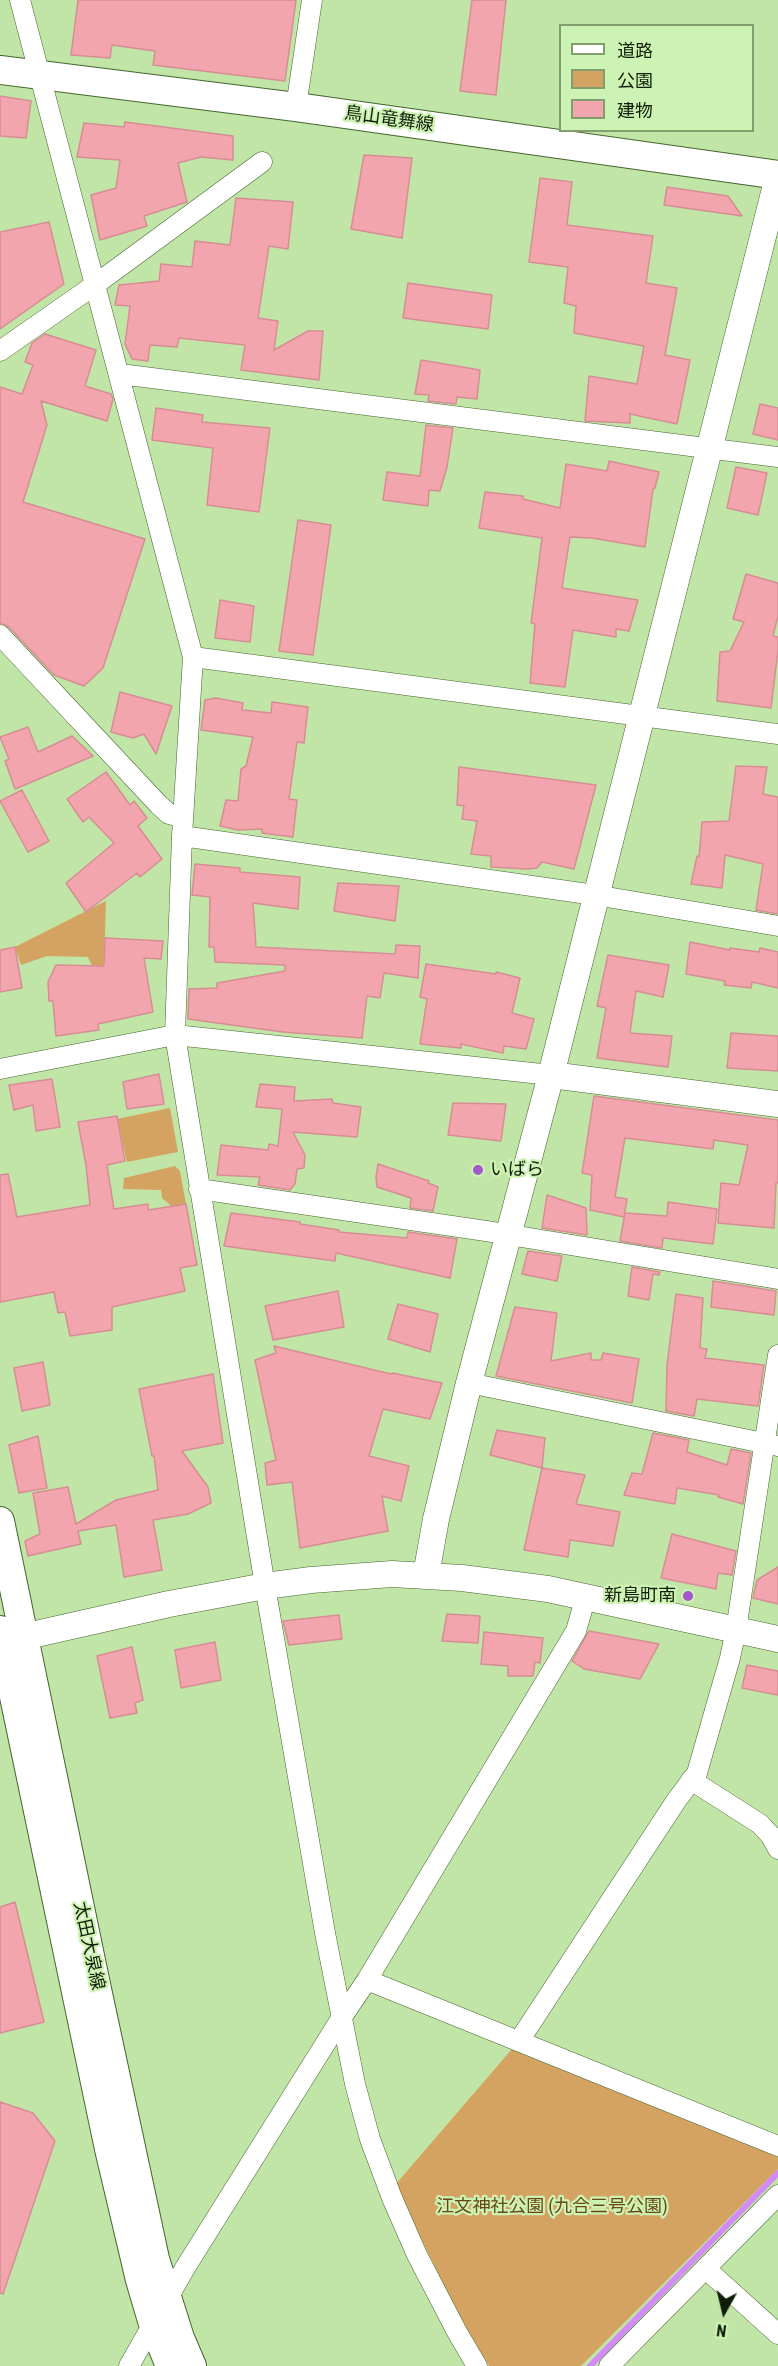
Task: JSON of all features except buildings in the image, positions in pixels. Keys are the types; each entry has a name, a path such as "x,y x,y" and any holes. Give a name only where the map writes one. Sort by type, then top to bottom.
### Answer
{"main road":[{"name":"鳥山竜舞線","path":"0,70 296,107 778,176"},
{"name":"太田大泉線","path":"0,1521 5,1639 109,2149 140,2280 153,2324 170,2366"},
{"name":"太田大泉線","path":"5,1639 155,2259 192,2366"}],"street":[{"path":"20,0 193,657 182,827 175,1035 265,1586 325,1933 355,2084 370,2139 417,2255 477,2366"},
{"path":"296,107 312,0"},
{"path":"0,351 96,284 262,162"},
{"path":"426,1575 434,1527 469,1383 551,1075 778,176"},
{"path":"120,374 778,457"},
{"path":"0,635 182,827 778,926"},
{"path":"193,657 778,734"},
{"path":"0,1069 175,1035 551,1075 778,1104"},
{"path":"199,1189 508,1235 778,1279"},
{"path":"519,2041 697,1773 736,1630 771,1444 778,1355"},
{"path":"469,1383 771,1444"},
{"path":"5,1639 265,1586 361,1576 426,1575 508,1583 586,1596 778,1639"},
{"path":"129,2366 167,2297 367,1980 576,1631 586,1596"},
{"path":"691,1780 760,1824 771,1836 778,1849"},
{"path":"367,1980 778,2146"},
{"path":"609,2366 778,2195"},
{"path":"706,2269 778,2334"}],"green space":[{"path":"106,901 104,966 92,966 88,957 47,956 21,965 15,947"},
{"path":"170,1108 178,1152 127,1162 117,1119"},
{"path":"175,1166 180,1171 186,1204 171,1206 162,1198 161,1190 123,1189 124,1178"},
{"name":"江文神社公園 (九合三号公園)","path":"512,2049 778,2157 778,2169 581,2366 489,2366 459,2316 395,2185"}],"waterway":[{"path":"590,2366 778,2173"}],"place":[{"name":"いばら","path":"478,1170"},
{"name":"新島町南","path":"688,1596"}]}
